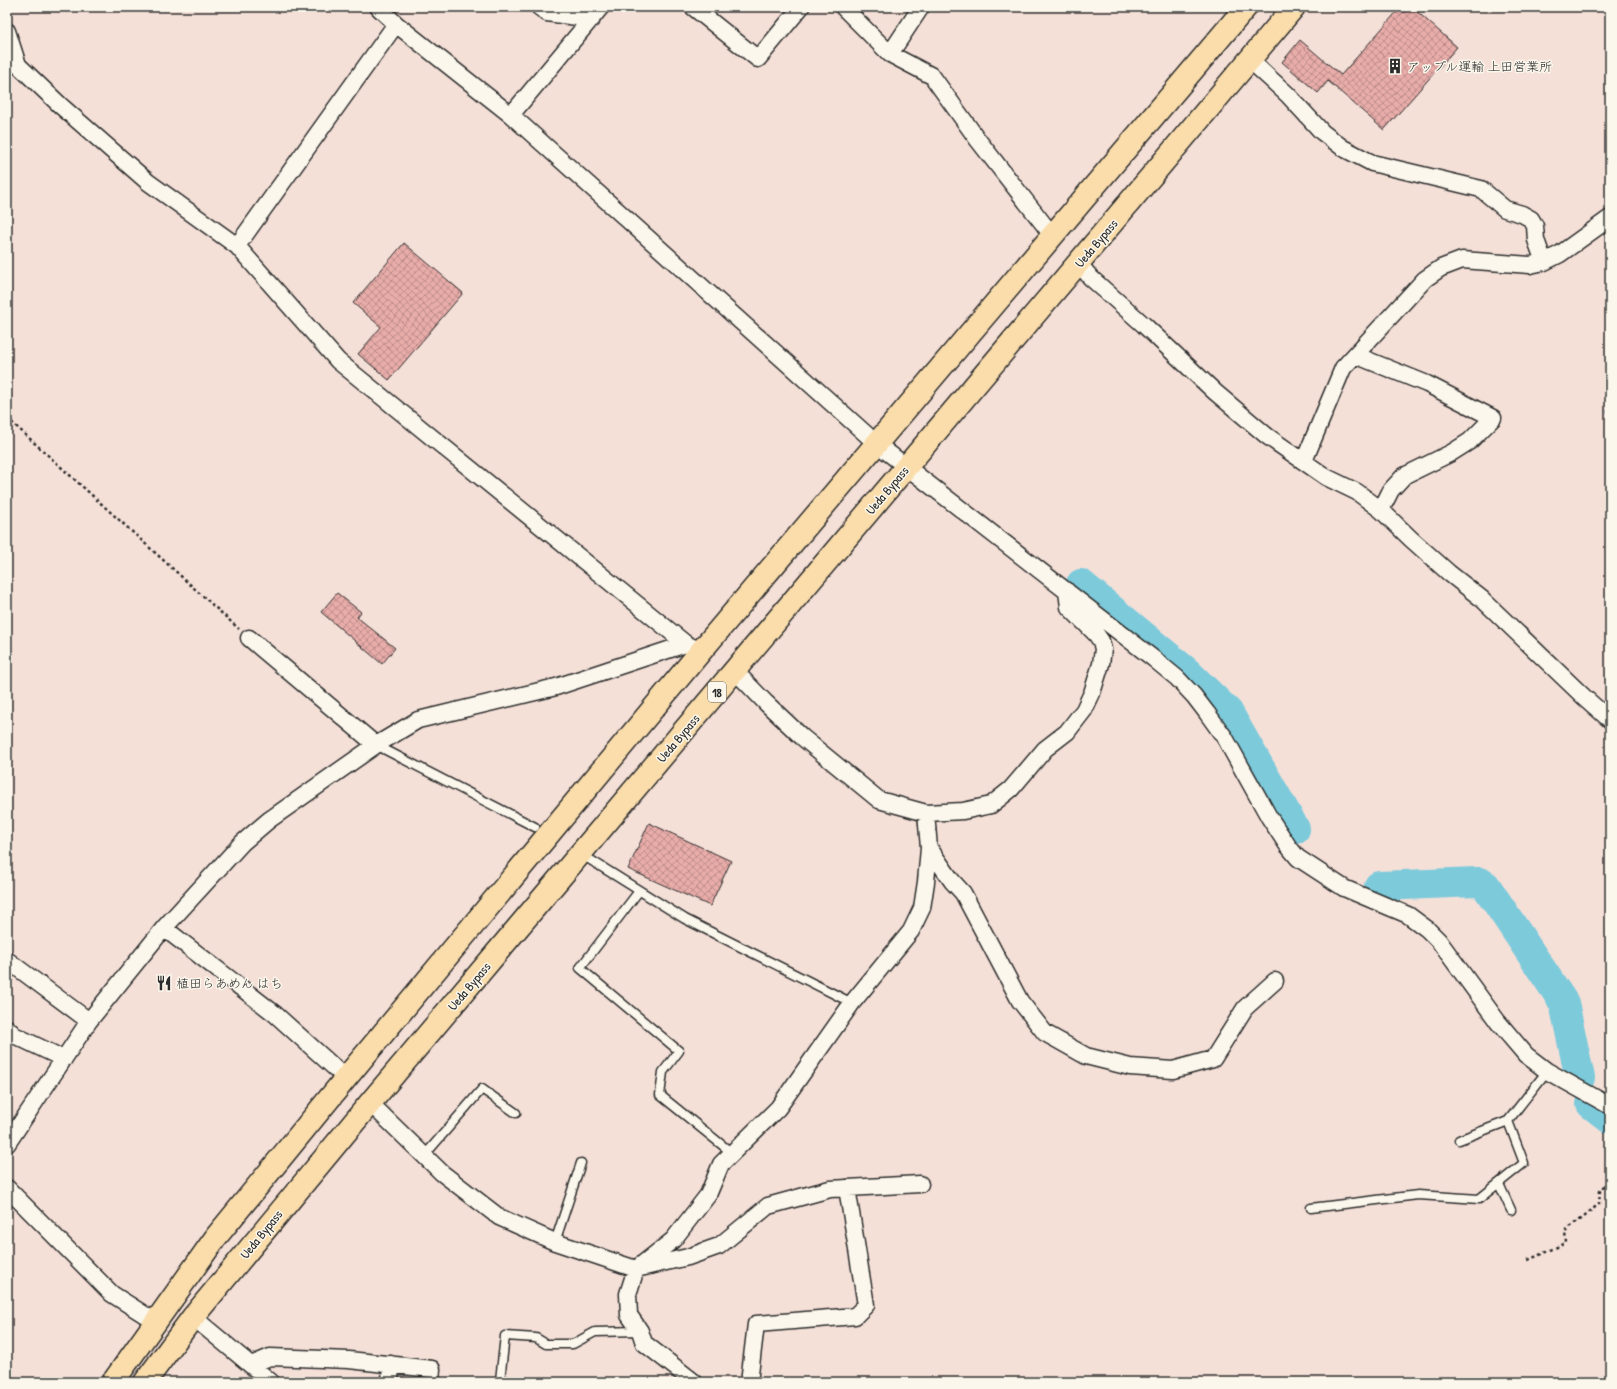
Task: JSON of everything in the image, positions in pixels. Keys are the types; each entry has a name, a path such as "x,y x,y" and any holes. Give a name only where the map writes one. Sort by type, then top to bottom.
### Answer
{"highway":[{"path":"113,1382 216,1238 693,648 877,444 1246,7"},
{"name":"Ueda Bypass","path":"145,1382 193,1317 370,1103 1079,264 1294,7"}],"street":[{"path":"378,7 396,24 511,115 877,444 1177,678 1194,696 1225,738 1269,817 1288,846 1298,858 1344,888 1408,915 1427,928 1439,941 1510,1038 1526,1055 1547,1071 1610,1106"},
{"path":"539,7 547,13 596,13"},
{"path":"693,7 758,59 801,7"},
{"path":"843,7 890,54 932,76 978,140 1052,235"},
{"path":"890,54 921,7"},
{"path":"511,115 596,13"},
{"path":"237,246 396,24"},
{"path":"7,31 18,65 61,106 148,182 237,246 338,361 693,648"},
{"path":"1250,60 1288,95 1322,132 1344,148 1372,163 1481,189 1505,209 1522,214 1531,220 1535,226 1536,240 1544,262"},
{"path":"1304,461 1343,368 1426,279 1441,268 1462,260 1530,265 1544,262 1560,254 1610,218"},
{"path":"1079,264 1090,278 1144,325 1215,392 1267,436 1326,477 1356,492 1381,510 1422,549 1482,600 1610,720"},
{"path":"1355,355 1427,384 1493,418 1470,441 1450,453 1404,476 1392,490 1381,510"},
{"path":"735,671 802,737 879,800 926,813 963,811 991,805 1011,789 1045,749 1067,732 1084,710 1092,693 1101,664 1103,649 1101,641 1096,634 1069,607 1067,591"},
{"path":"249,638 376,745"},
{"path":"7,1144 89,1021 164,928 242,843 269,820 376,745 418,720 556,687 693,648"},
{"path":"694,1382 644,1343 640,1331 629,1315 628,1294 636,1269 673,1240 708,1195 721,1164 778,1108 852,1003 911,931 922,908 926,882 929,848 926,813"},
{"path":"929,848 952,881 963,893 1020,1001 1045,1033 1086,1056 1130,1067 1173,1070 1213,1059 1245,1008 1275,981"},
{"path":"164,928 275,1014 346,1078"},
{"path":"7,960 89,1021"},
{"path":"7,1028 14,1035 64,1059"},
{"path":"370,1103 442,1173 499,1217 555,1242 636,1269 688,1257 719,1246 768,1206 830,1188 920,1184"},
{"path":"7,1188 112,1294 156,1322"},
{"path":"749,1382 756,1324 855,1316 866,1305 847,1188"},
{"path":"193,1317 271,1382"},
{"path":"251,1366 270,1357 348,1360 432,1369 431,1382"},
{"path":"390,1382 391,1364"}],"lane":[{"path":"376,745 535,827"},
{"path":"589,859 685,919 852,1003"},
{"path":"639,891 580,968 679,1051 663,1072 660,1095 732,1153"},
{"path":"1459,1140 1508,1121 1547,1071"},
{"path":"424,1156 482,1089 516,1113"},
{"path":"1311,1208 1418,1195 1480,1199 1524,1163 1508,1121"},
{"path":"555,1242 581,1163"},
{"path":"1499,1184 1511,1210"},
{"path":"500,1380 505,1336 536,1338 546,1344 573,1344 596,1332 640,1331"}],"path":[{"path":"7,418 249,638"},
{"path":"1528,1260 1566,1243 1565,1230 1599,1204 1600,1191 1610,1178"}],"shaded area":[{"path":"251,1375 258,1382 234,1382"}],"building":[{"name":"アップル運輸 上田営業所","path":"1401,7 1412,7 1457,47 1384,130 1328,81 1318,93 1282,62 1300,40 1341,75"},
{"path":"404,243 463,293 389,380 358,354 381,327 353,303"},
{"path":"337,593 361,612 357,617 395,648 382,664 321,612"},
{"path":"649,823 731,861 710,906 628,869"}],"waterway":[{"path":"1081,584 1187,672 1228,712 1295,829"},
{"path":"1379,886 1476,882 1480,882 1486,886 1564,1003 1580,1078"},
{"path":"1591,1104 1610,1119"}],"place":[{"name":"アップル運輸 上田営業所","path":"1395,66"},
{"name":"植田らあめん はち","path":"164,983"}]}
